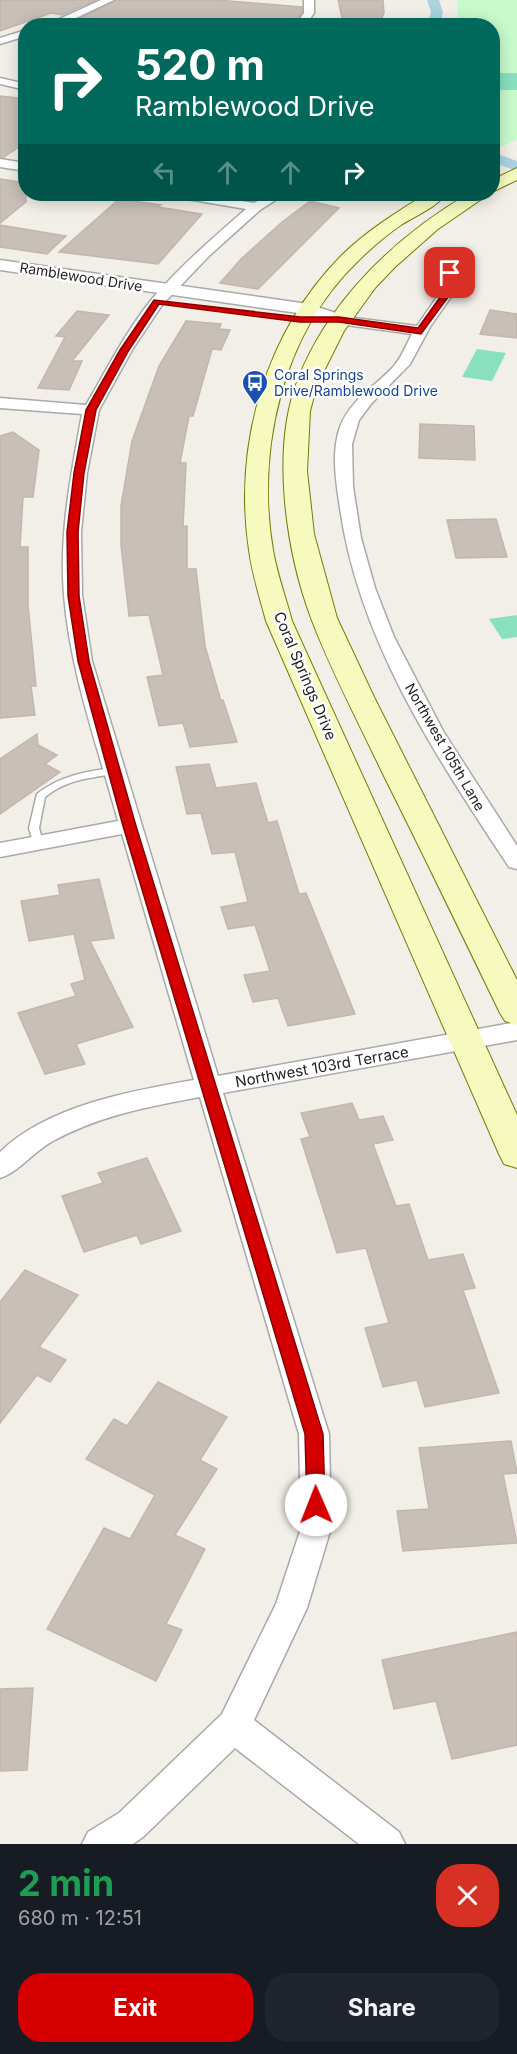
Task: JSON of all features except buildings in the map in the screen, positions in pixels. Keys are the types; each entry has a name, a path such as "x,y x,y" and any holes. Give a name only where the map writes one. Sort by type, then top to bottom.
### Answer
{"main road":[{"path":"500,182 515,174"},
{"name":"Coral Springs Drive","path":"426,201 392,223 348,260 304,314 274,382 261,428 257,489 261,550 279,621 517,1154"},
{"path":"469,201 430,226 386,264 339,320 306,385 297,430 296,490 305,549 324,616 374,726 517,1013"}],"street":[{"path":"68,18 109,0"},
{"path":"306,18 309,13 309,0"},
{"path":"0,41 18,35"},
{"path":"0,81 18,85"},
{"path":"0,163 18,166"},
{"path":"221,201 256,207"},
{"path":"100,1844 131,1825 234,1726 291,1608 316,1528 314,1434 114,771 83,661 73,596 72,532 79,473 91,410 125,350 162,296 204,253 256,207 267,201"},
{"name":"Ramblewood Drive","path":"0,265 162,296"},
{"name":"Northwest 105th Lane","path":"450,273 450,289 421,331 406,359 395,373 370,394 350,422 343,460 348,515 369,595 411,693 467,788 517,862"},
{"name":"Ramblewood Drive","path":"0,277 304,314 421,331"},
{"path":"0,403 91,410"},
{"path":"0,850 130,826"},
{"name":"Northwest 103rd Terrace","path":"0,1168 7,1160 60,1125 122,1102 517,1031"},
{"path":"234,1726 387,1844"}],"lane":[{"path":"38,843 34,828 40,796 54,784 83,775 114,771"}],"green space":[{"path":"457,0 517,0 517,140 500,147 500,18 458,18"},
{"path":"500,73 517,73 517,90 500,90"},
{"path":"477,349 506,353 492,381 462,377"},
{"path":"517,615 517,637 502,639 489,619"}],"waterway":[{"path":"433,0 437,12 435,18"},
{"path":"500,160 517,166"}],"place":[{"name":"Coral Springs Drive/Ramblewood Drive","path":"255,406"}],"route":[{"path":"316,1505 314,1434 130,826 83,661 73,596 72,532 79,473 91,410 125,350 157,302 300,320 339,320 421,331 450,289 450,273"}]}
